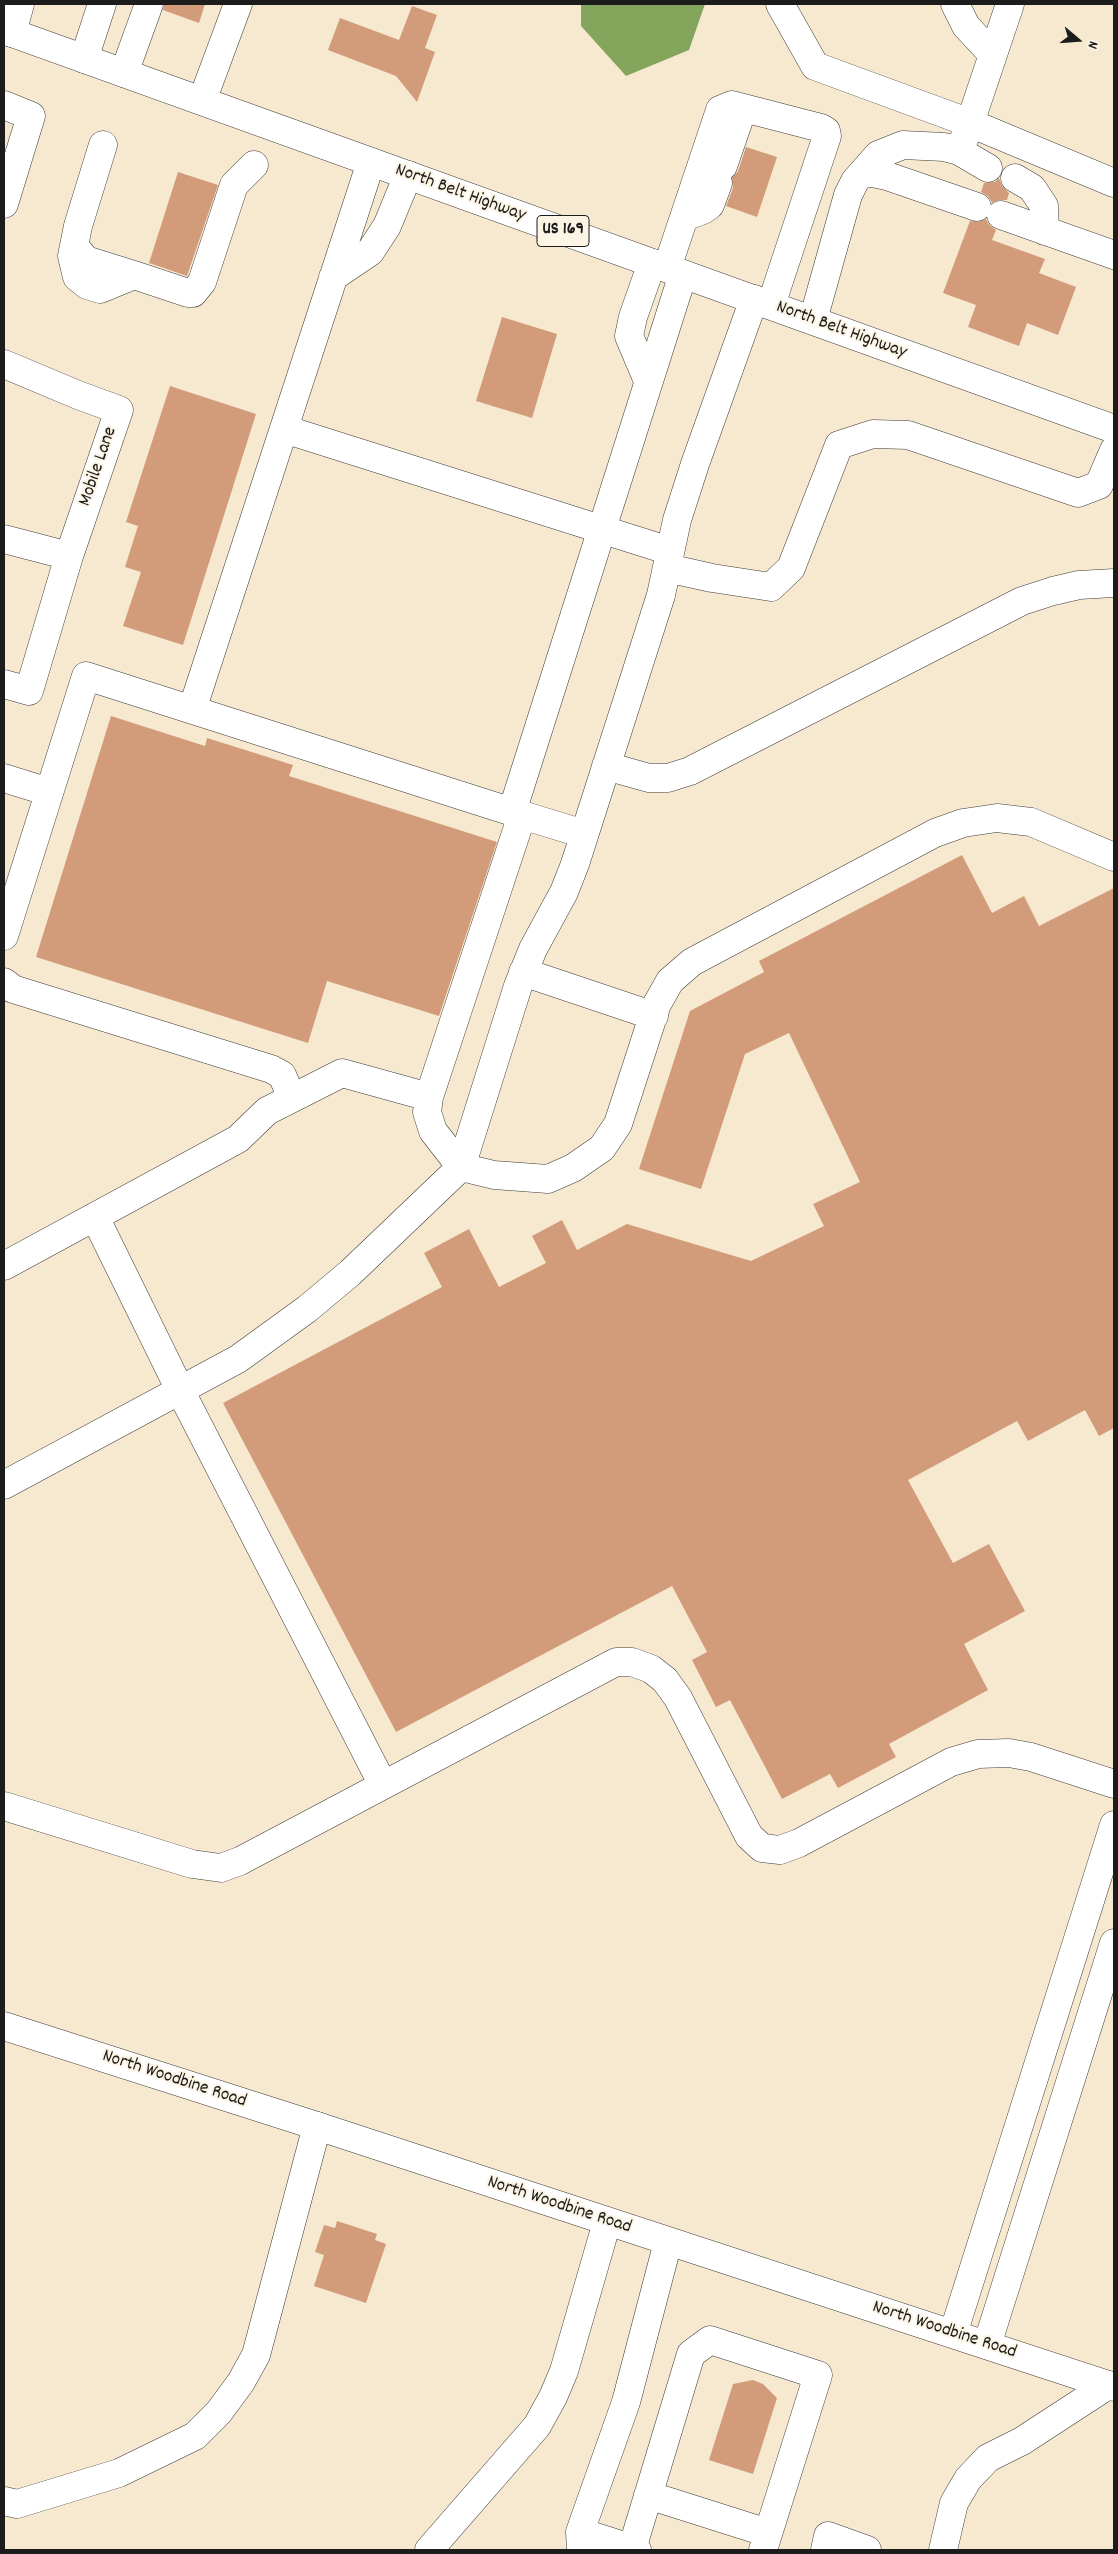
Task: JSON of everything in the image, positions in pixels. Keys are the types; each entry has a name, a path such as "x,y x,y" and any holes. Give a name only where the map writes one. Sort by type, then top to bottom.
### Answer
{"main road":[{"path":"8,32 20,4"},
{"path":"84,59 102,4"},
{"path":"124,73 149,4"},
{"path":"136,39 153,21 159,4"},
{"path":"214,68 213,40 226,4"},
{"path":"202,101 238,4"},
{"path":"780,4 815,66 970,123 1114,183"},
{"path":"959,151 1010,4"},
{"path":"965,11 992,54"},
{"name":"North Belt Highway","path":"8,32 1114,428"},
{"path":"4,105 31,116 4,204"},
{"path":"4,1485 238,1359 308,1310 350,1273 461,1166 523,972 564,892 584,834 661,595 677,520 695,464 828,136 826,131 821,128 727,105 720,110 667,268 633,317 630,336 648,381 429,1097 427,1112 433,1131 461,1166 494,1175 548,1179 574,1168 602,1148 618,1124 657,1004 670,981 692,962 935,833 963,823 997,818 1031,822 1114,857"},
{"path":"684,217 703,210 710,205 742,108"},
{"path":"103,145 90,182 72,256 77,277 87,285 100,289 134,275 193,293 202,282 234,185 254,165"},
{"path":"813,320 848,195 855,180 878,155 903,145 944,147 959,151 988,168"},
{"path":"192,710 372,162"},
{"path":"862,174 873,173 887,176 1114,256"},
{"path":"333,277 370,252 388,226 408,175"},
{"path":"1015,178 1032,188 1044,206 1045,231"},
{"name":"Mobile Lane","path":"4,364 119,410 69,556 29,691 4,684"},
{"path":"284,429 601,530 712,578 771,587 791,568 839,445 873,434 908,435 1078,493 1098,485 1114,450"},
{"path":"4,539 69,556"},
{"path":"606,766 649,778 668,778 690,771 1022,602 1079,585 1114,584"},
{"path":"4,936 86,676 584,834"},
{"path":"4,778 48,792"},
{"path":"523,972 654,1016"},
{"path":"4,982 13,989 282,1074 292,1098"},
{"path":"4,1266 238,1139 267,1111 342,1073 429,1097"},
{"path":"95,1217 180,1390 383,1785"},
{"path":"4,1806 192,1864 221,1868 240,1861 616,1662 632,1662 651,1669 665,1680 678,1698 749,1836 762,1848 780,1850 799,1843 951,1762 978,1754 1009,1753 1030,1757 1114,1784"},
{"path":"953,2334 1114,1824"},
{"path":"987,2345 1114,1943"},
{"name":"North Woodbine Road","path":"4,2026 318,2126 1111,2386"},
{"path":"4,2501 17,2504 80,2487 119,2473 194,2436 218,2412 241,2382 256,2355 318,2126"},
{"path":"429,2550 537,2426 554,2397 564,2371 607,2222"},
{"path":"648,2495 766,2542 818,2375 710,2340 691,2354 648,2495 635,2549 581,2541 626,2402 668,2242"},
{"path":"944,2550 954,2504 968,2479 988,2458 1022,2441 1111,2386"},
{"path":"825,2550 828,2536 867,2550"}],"green space":[{"path":"581,4 705,4 689,50 626,76 581,26"}],"building":[{"path":"164,4 205,4 199,23 163,10"},
{"path":"412,6 437,15 425,48 435,52 417,102 396,76 328,50 340,18 399,40"},
{"path":"746,147 777,157 757,217 726,206 733,188 732,178 738,171"},
{"path":"178,172 218,185 187,276 149,263"},
{"path":"999,178 1002,186 1009,193 1007,200 999,200 992,203 988,196 981,192 984,183 995,182"},
{"path":"986,219 989,225 996,230 992,240 1045,259 1039,273 1076,287 1058,335 1027,323 1019,346 968,327 976,305 943,293 970,221 979,222"},
{"path":"502,317 557,334 532,418 476,401"},
{"path":"170,386 256,414 183,645 123,626 141,572 125,567 138,526 126,522"},
{"path":"111,716 205,746 207,738 293,765 289,776 497,842 439,1016 327,981 308,1043 36,957"},
{"path":"962,855 992,913 1024,896 1039,926 1114,888 1114,1428 1099,1436 1085,1410 1028,1441 1017,1421 908,1480 953,1563 989,1544 1025,1611 964,1644 988,1690 889,1744 896,1757 838,1788 830,1774 782,1799 730,1700 716,1707 692,1660 707,1652 672,1586 396,1732 223,1403 442,1287 424,1253 469,1229 499,1287 546,1263 532,1236 562,1220 577,1250 627,1224 751,1261 824,1226 813,1204 860,1182 789,1033 745,1054 701,1189 639,1169 690,1011 764,972 759,961"},
{"path":"337,2221 377,2234 375,2240 386,2244 366,2303 314,2286 324,2255 315,2252 324,2225 335,2228"},
{"path":"753,2380 763,2384 777,2398 753,2474 709,2460 733,2384"}]}
